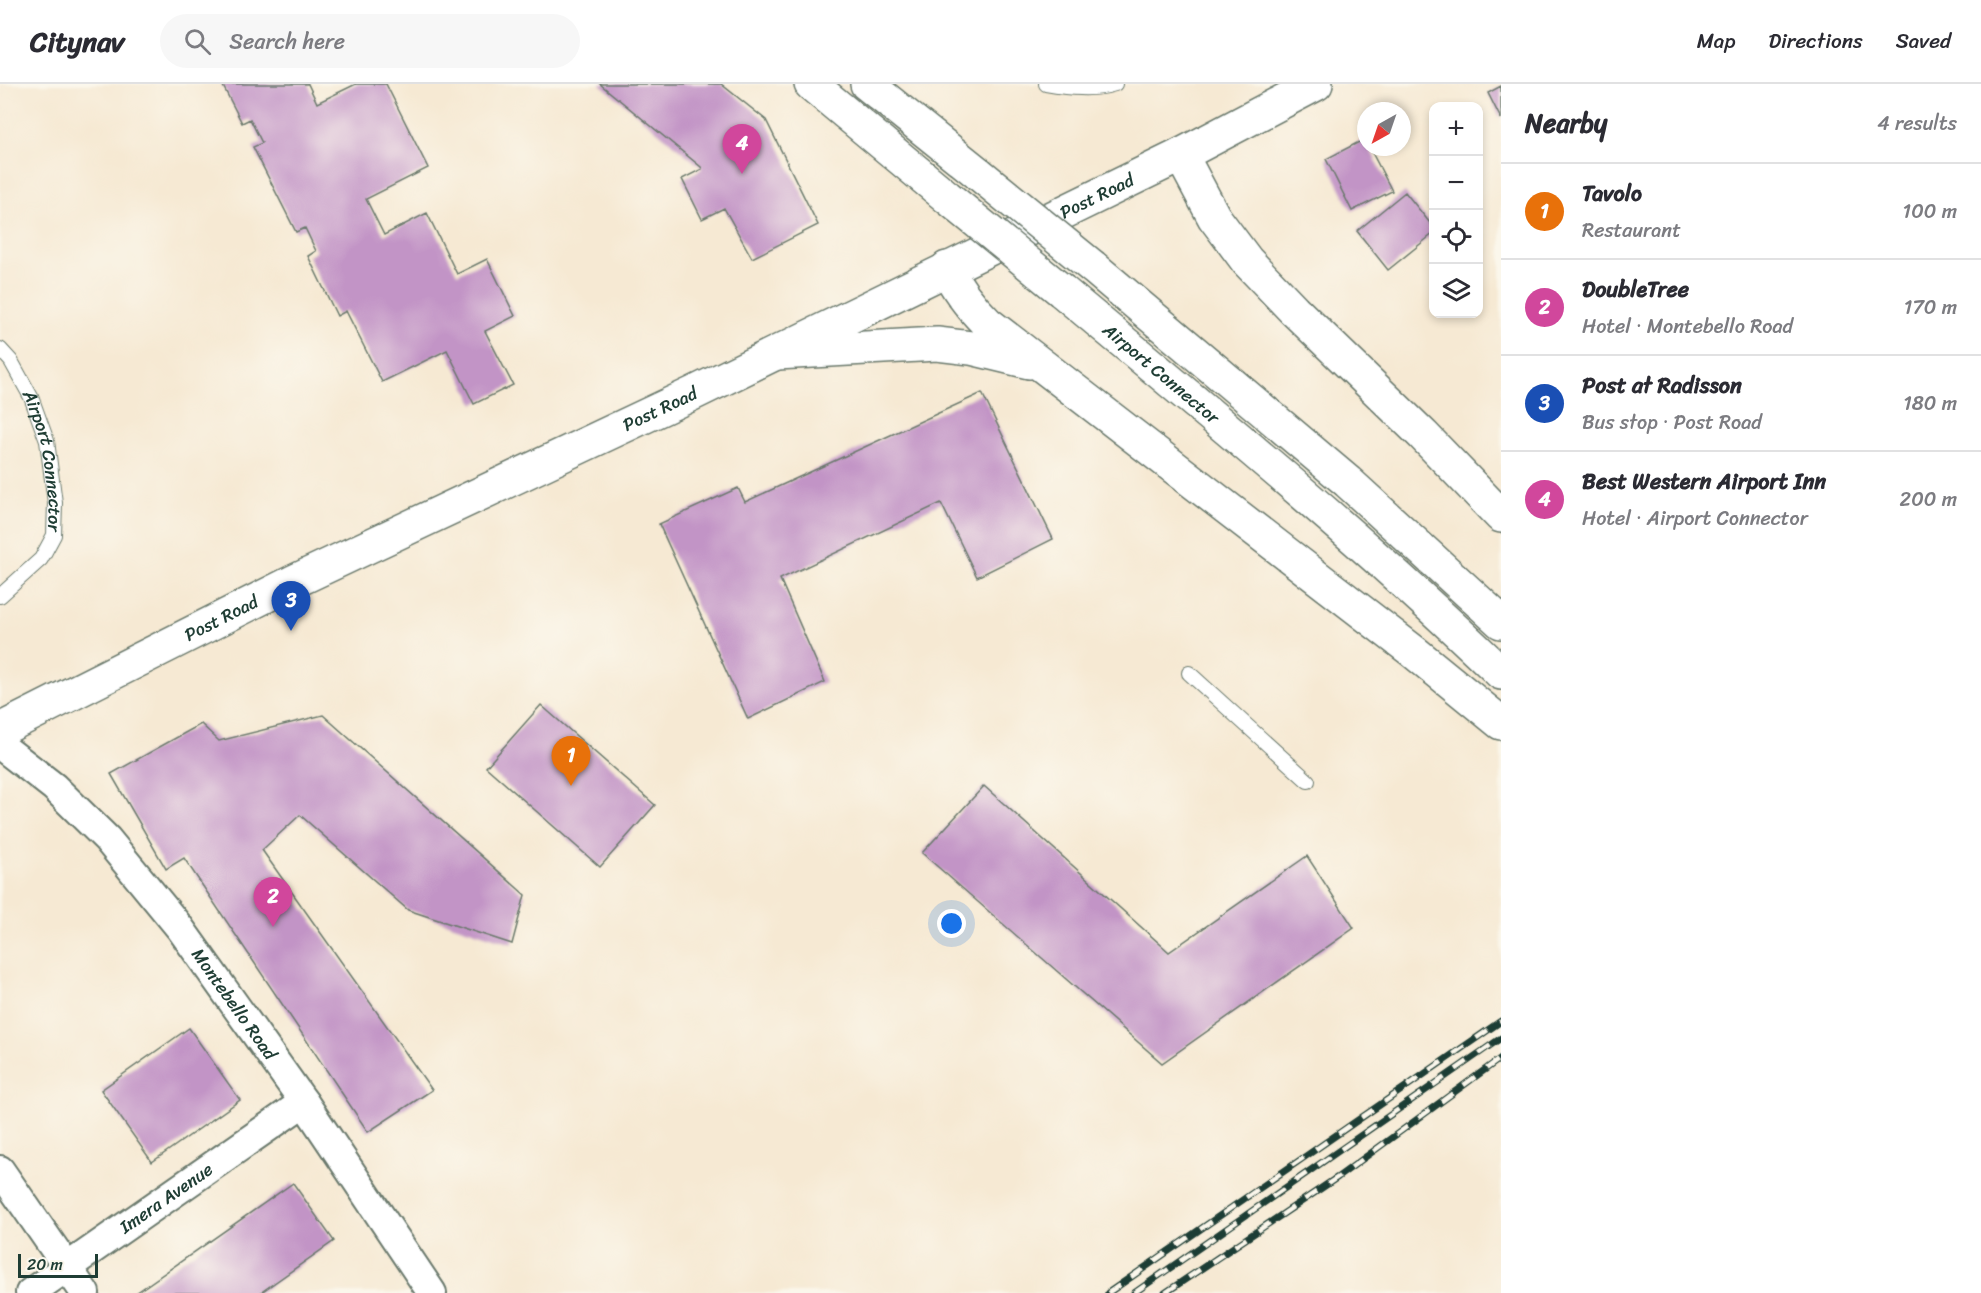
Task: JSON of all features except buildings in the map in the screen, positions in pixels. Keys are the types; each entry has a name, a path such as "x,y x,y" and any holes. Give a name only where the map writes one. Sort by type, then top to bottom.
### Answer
{"main road":[{"name":"Airport Connector","path":"811,84 1314,501 1501,673"},
{"name":"Airport Connector","path":"867,84 1093,267 1348,482 1501,622"},
{"path":"876,84 903,112"},
{"name":"Post Road","path":"0,730 293,582 777,353 1181,155 1316,84"},
{"path":"1181,155 1214,217 1247,261 1431,443 1501,516"},
{"path":"947,268 954,284 975,311 1042,366 1414,652 1501,723"},
{"path":"777,353 938,345 971,348 1042,366"}],"street":[{"name":"Montebello Road","path":"0,745 54,787 107,839 180,927 304,1102 432,1293"},
{"name":"Imera Avenue","path":"30,1293 304,1102"},
{"path":"0,1170 86,1293"}],"lane":[{"path":"1046,84 1071,88 1106,87 1115,84"},
{"name":"Airport Connector","path":"0,349 11,361 31,397 47,441 55,503 54,535 41,559 0,596"},
{"path":"1189,673 1308,781"}],"railway":[{"path":"1108,1293 1501,1021"},
{"path":"1134,1293 1501,1038"},
{"path":"1165,1293 1338,1177 1501,1058"}],"place":[{"name":"Best Western Airport Inn","path":"742,174"},
{"name":"Post at Radisson","path":"291,631"},
{"name":"Tavolo","path":"571,786"},
{"name":"DoubleTree","path":"273,927"}]}
